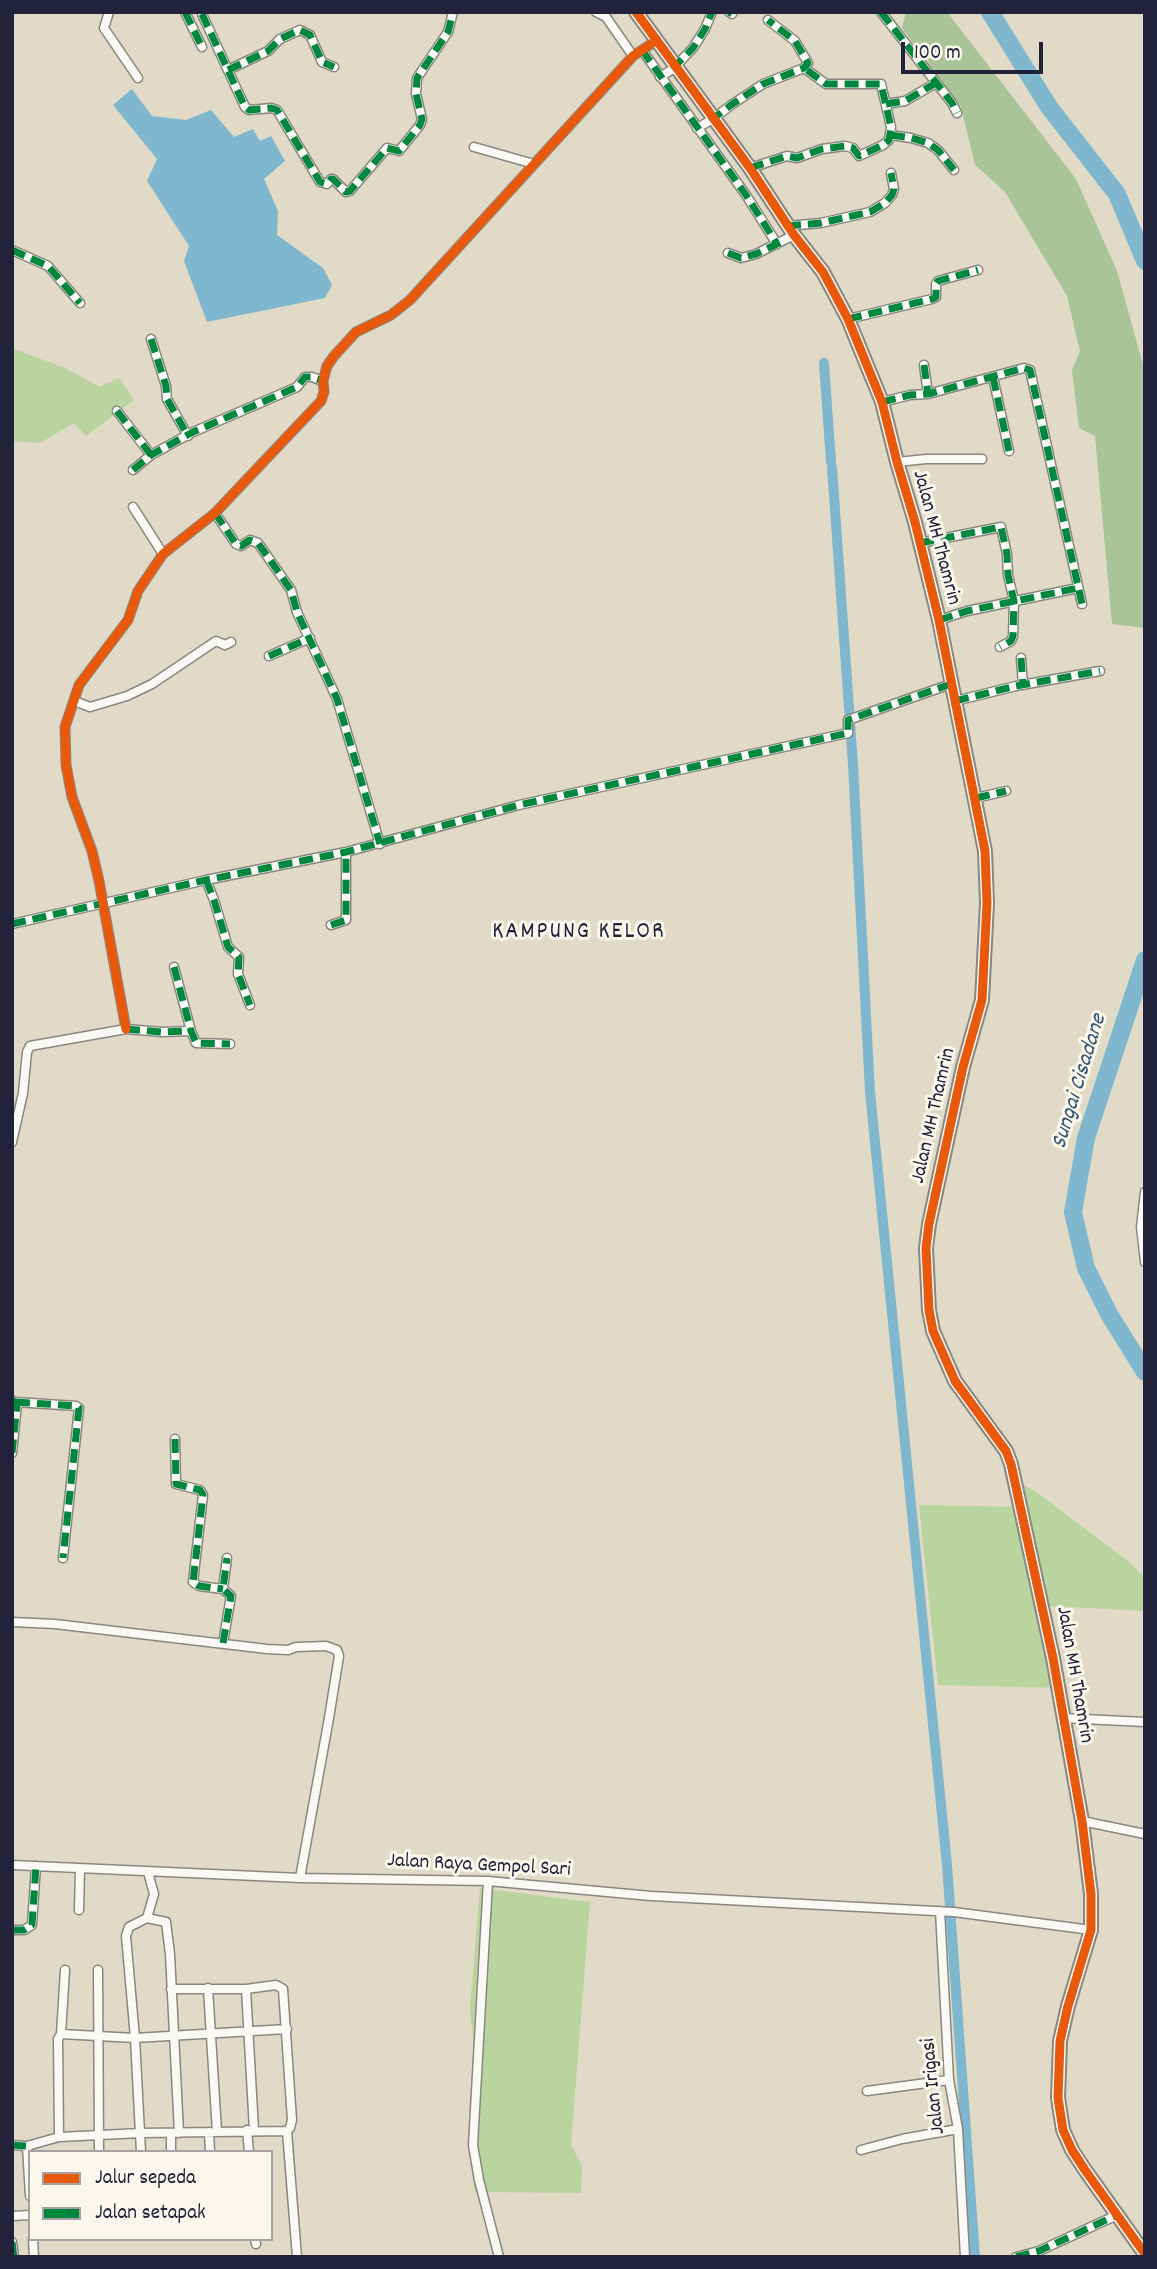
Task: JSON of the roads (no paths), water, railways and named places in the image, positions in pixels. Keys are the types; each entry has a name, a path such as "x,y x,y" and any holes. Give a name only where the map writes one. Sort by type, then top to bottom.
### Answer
{"street":[{"path":"109,12 104,28 138,78"},
{"path":"202,47 187,17 203,13 245,107 249,110 277,110 320,182 327,184 331,178 348,192 387,148 399,151 420,125 422,119 416,94 417,78 448,32 453,12"},
{"path":"596,12 606,18 633,56"},
{"name":"Jalan MH Thamrin","path":"636,12 648,46 674,67 705,124 750,168 786,237 823,272 848,319 882,402 939,620 985,851 987,903 982,1000 963,1068 929,1224 926,1248 928,1295 933,1331 955,1381 1006,1451 1012,1464 1051,1645 1082,1821 1091,1894 1091,1930 1060,2041 1058,2098 1063,2130 1072,2151 1145,2254"},
{"path":"662,76 693,48 712,12"},
{"path":"881,12 957,113"},
{"path":"705,124 763,84 803,68 808,63 795,41 768,20"},
{"path":"228,70 268,51 280,39 300,30 310,35 322,62 334,67"},
{"path":"126,1029 92,851 72,797 66,765 65,727 79,684 128,620 138,591 163,554 215,513 314,408 324,392 323,381 327,366 356,331 391,315 410,300 633,56 648,46 662,76 705,124 746,195 786,237"},
{"path":"750,168 787,156 797,158 821,149 845,146 853,148 859,156 889,140 891,135 881,84 826,84 803,68"},
{"path":"886,104 905,101 936,83"},
{"path":"891,135 928,143 938,150 954,170"},
{"path":"474,147 534,164"},
{"path":"728,253 741,258 756,254 786,237 821,223 870,212 892,195 894,189 891,173"},
{"path":"12,250 48,266 80,303"},
{"path":"848,319 932,299 936,297 938,281 978,270"},
{"path":"151,339 166,386 167,399 188,436"},
{"path":"924,365 928,394"},
{"path":"882,402 928,394 1024,368 1032,372 1082,604"},
{"path":"133,470 151,455 188,436 297,387 305,377 323,381"},
{"path":"993,377 1009,451"},
{"path":"117,411 151,455"},
{"path":"897,462 982,459"},
{"path":"134,507 163,554"},
{"path":"215,513 236,544 241,546 250,540 258,543 291,590 297,612 337,699 380,844"},
{"path":"920,543 1001,527 1014,601 1013,636 1011,641 1000,647"},
{"path":"939,620 967,611 1078,588"},
{"path":"269,656 310,638"},
{"path":"74,701 90,707 127,696 152,684 216,641 225,645 230,642"},
{"path":"1021,658 1023,685"},
{"path":"955,701 1100,671"},
{"path":"12,924 205,880 346,852 519,806 848,733 848,720 951,684"},
{"path":"976,798 1006,791"},
{"path":"331,925 346,920 346,852"},
{"path":"205,880 228,947 239,957 239,974 250,1005"},
{"path":"174,967 191,1031 198,1044 230,1044"},
{"path":"13,1138 30,1046 126,1029 191,1031"},
{"path":"1145,1192 1141,1227 1145,1262"},
{"path":"12,1453 17,1407 14,1401"},
{"path":"14,1401 79,1408 63,1558"},
{"path":"175,1439 176,1484 200,1490 203,1495 193,1582 199,1586 223,1589 231,1596 223,1643"},
{"path":"223,1589 227,1558"},
{"path":"12,1622 288,1650 296,1647 326,1646 338,1652 330,1718 300,1878"},
{"path":"1062,1718 1145,1722"},
{"path":"1082,1821 1145,1834"},
{"name":"Jalan Raya Gempol Sari","path":"12,1865 300,1878 488,1881 651,1896 942,1911 1091,1930"},
{"path":"12,1930 24,1930 32,1925 36,1866"},
{"path":"79,1910 80,1869"},
{"path":"147,1918 154,1894 148,1872"},
{"path":"488,1881 473,2145 499,2257"},
{"name":"Jalan Irigasi","path":"942,1911 949,2080 958,2129 965,2257"},
{"path":"141,2150 126,1936 129,1927 147,1918 166,1922 170,1954 175,2133 171,2150"},
{"path":"59,2137 58,2039 61,2035 65,1970"},
{"path":"98,1970 99,2150"},
{"path":"12,2145 27,2146 59,2137 290,2129 292,2120 285,1992 281,1986 171,1989"},
{"path":"208,1988 213,2132 210,2150"},
{"path":"246,1989 251,2130 249,2150"},
{"path":"61,2035 135,2038 287,2029"},
{"path":"867,2091 949,2080"},
{"path":"861,2150 958,2129"},
{"path":"286,2131 297,2257"},
{"path":"27,2146 28,2163"},
{"path":"1016,2257 1040,2254 1116,2216"},
{"path":"12,2242 14,2257"}],"water":[{"path":"132,89 152,116 186,120 211,110 234,137 253,129 260,141 271,136 285,161 264,179 278,211 277,235 323,268 332,285 325,298 207,322 184,261 189,246 147,181 157,159 113,105"}],"waterway":[{"name":"Sungai Cisadane","path":"990,12 1049,107 1117,194 1145,261"},
{"path":"824,363 831,462"},
{"path":"832,467 853,765 870,1092 947,1865 975,2257"},
{"name":"Sungai Cisadane","path":"1145,960 1086,1138 1073,1212 1086,1268 1109,1314 1145,1372"}],"district":[{"name":"KAMPUNG KELOR","path":"579,934"}]}
